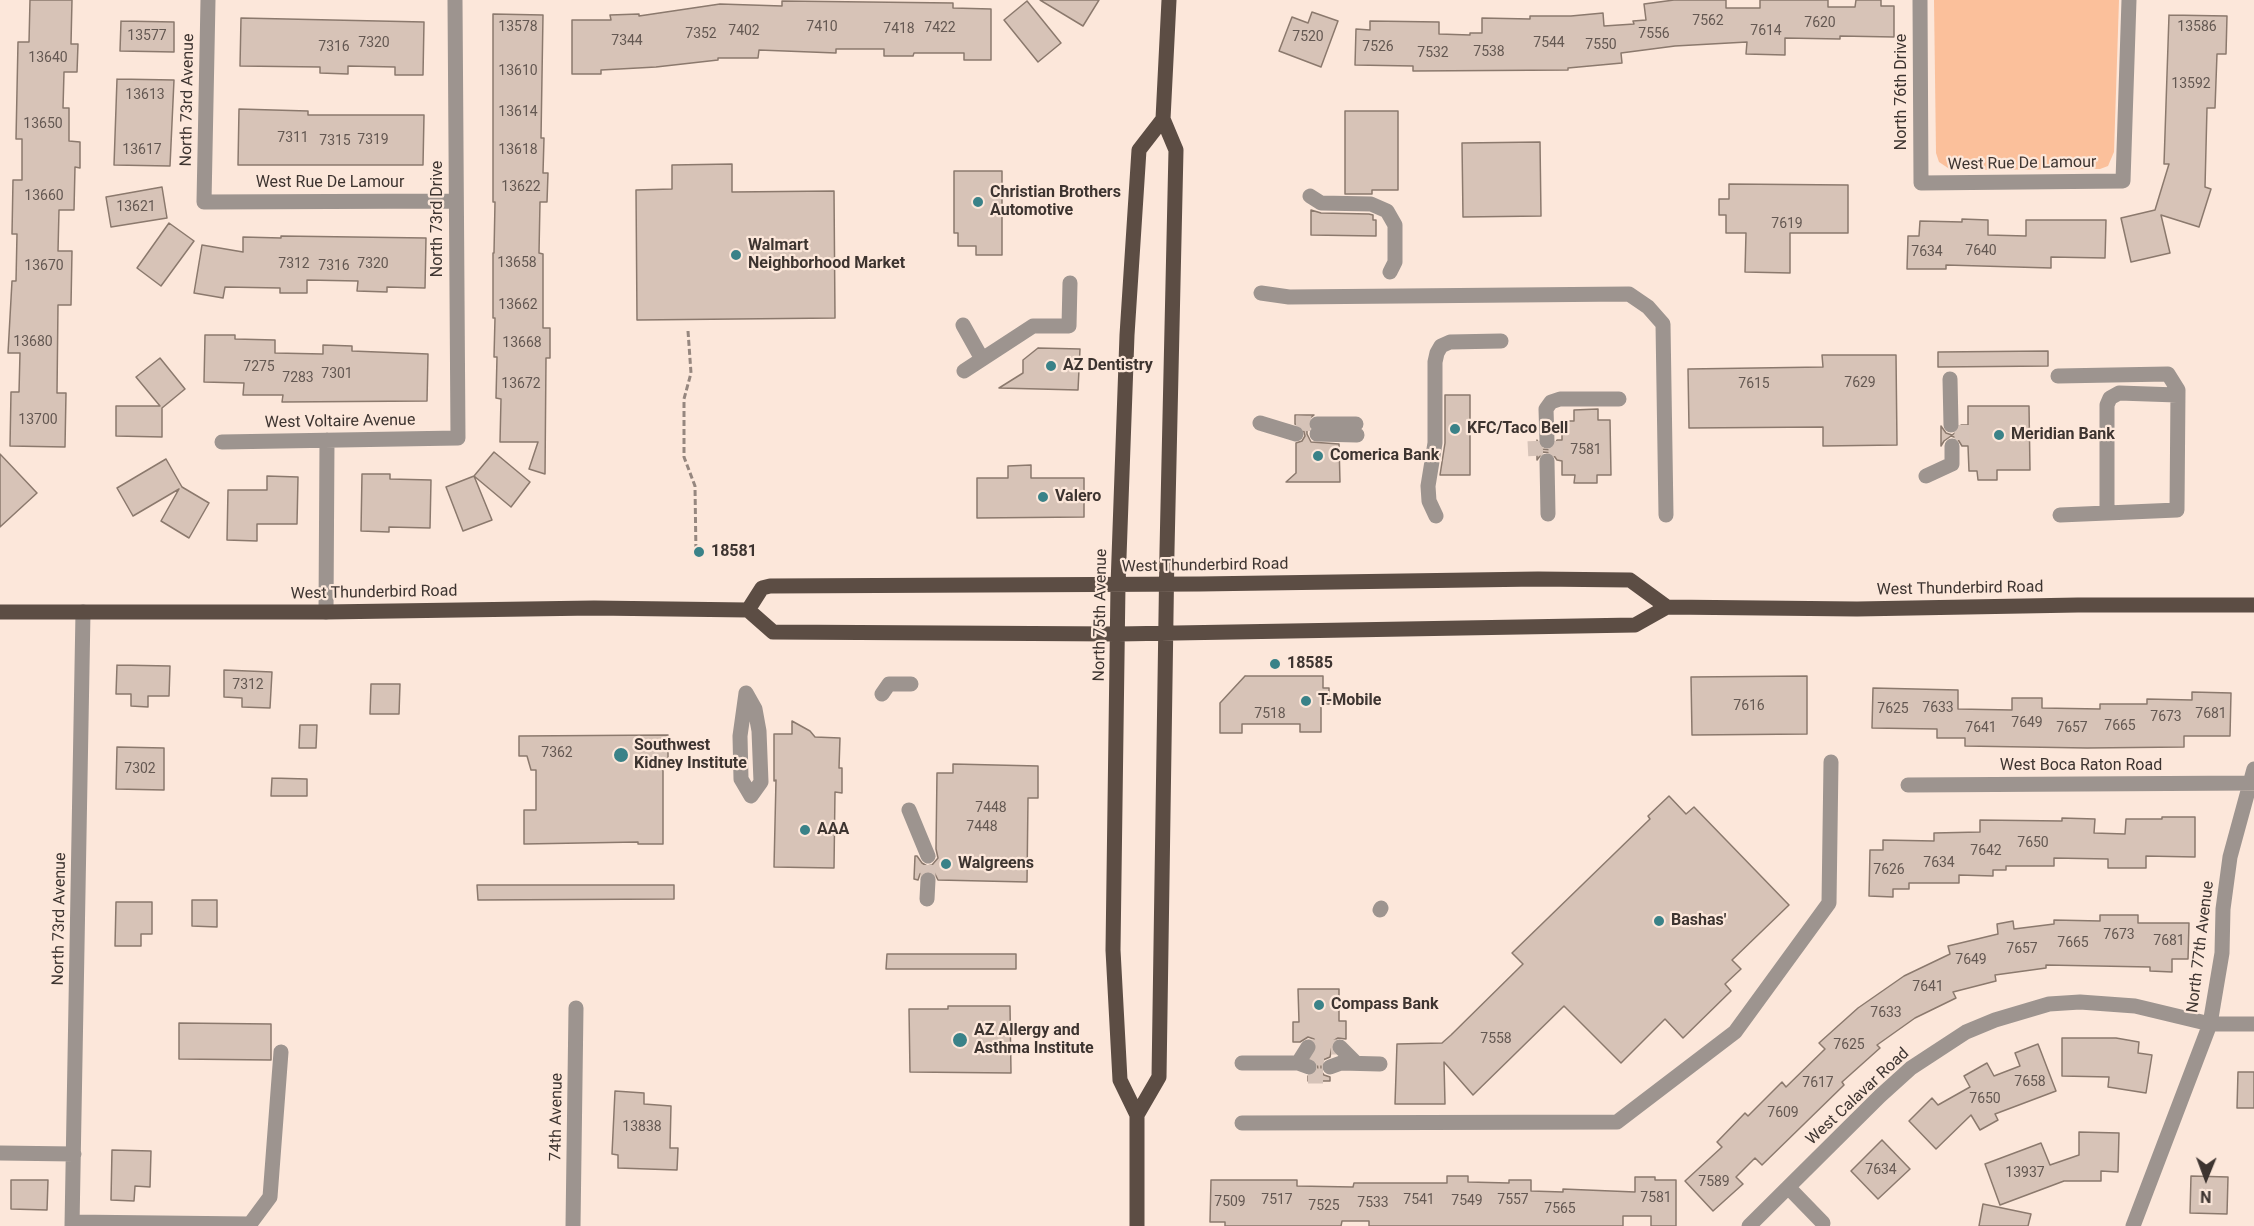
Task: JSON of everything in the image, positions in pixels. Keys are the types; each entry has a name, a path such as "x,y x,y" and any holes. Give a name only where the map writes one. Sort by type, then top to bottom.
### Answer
{"main road":[{"path":"1137,1115 1159,1077 1176,150 1163,119 1169,0"},
{"name":"North 75th Avenue","path":"1137,1226 1137,1115 1120,1080 1113,951 1118,585 1127,334 1139,150 1163,119"},
{"name":"West Thunderbird Road","path":"748,610 762,588 766,586 1167,585 1538,579 1630,580 1667,607"},
{"name":"West Thunderbird Road","path":"0,612 326,612 582,608 748,610 773,632 1167,633 1635,625 1667,607 1857,609 2254,604"}],"street":[{"name":"North 73rd Avenue","path":"204,202 208,0"},
{"name":"North 73rd Drive","path":"455,0 458,438"},
{"name":"North 76th Drive","path":"1920,0 1921,183"},
{"name":"West Rue De Lamour","path":"1921,183 2123,181 2129,0"},
{"path":"1310,196 1321,203 1371,204 1387,211 1395,225 1395,262 1390,272"},
{"name":"West Rue De Lamour","path":"204,202 456,201"},
{"path":"964,371 1033,326 1069,326 1070,283"},
{"path":"1261,293 1289,297 1629,294 1648,307 1663,324 1666,515"},
{"path":"963,325 982,359"},
{"path":"1436,516 1429,501 1428,486 1435,443 1437,352 1441,346 1450,342 1502,341"},
{"path":"2058,376 2168,374 2178,390 2177,510 2060,515"},
{"path":"1950,379 1954,421"},
{"path":"2107,513 2107,405 2110,398 2119,393 2177,395"},
{"path":"1546,441 1546,409 1551,402 1560,399 1619,399"},
{"path":"1260,423 1296,429"},
{"path":"1317,429 1356,429"},
{"name":"West Voltaire Avenue","path":"222,442 458,438"},
{"path":"326,612 327,440"},
{"path":"1926,476 1952,464 1957,446"},
{"path":"1547,461 1548,514"},
{"name":"North 73rd Avenue","path":"72,1224 83,612"},
{"path":"882,694 890,684 911,684"},
{"path":"746,693 755,710 759,731 761,782 751,796 741,778 740,736 746,693"},
{"path":"1242,1123 1617,1122 1735,1032 1828,903 1831,762"},
{"name":"West Boca Raton Road","path":"1908,784 2253,779"},
{"name":"North 77th Avenue","path":"2133,1226 2210,1024 2222,953 2223,909 2230,857 2253,779"},
{"path":"909,810 928,856"},
{"path":"927,899 928,880"},
{"name":"West Calavar Road","path":"1749,1226 1911,1068 1966,1032 1995,1020 2049,1004 2080,1002 2135,1006 2210,1024 2254,1024"},
{"name":"74th Avenue","path":"573,1226 576,1008"},
{"path":"72,1224 250,1224 270,1197 281,1052"},
{"path":"1242,1063 1306,1062"},
{"path":"1338,1063 1380,1064"},
{"path":"0,1153 74,1154"},
{"path":"1789,1188 1823,1223"}],"path":[{"path":"688,331 691,373 684,399 684,457 695,486 696,554"}],"shaded area":[{"path":"1934,0 2119,0 2114,152 2108,166 2100,169 1951,170 1939,162 1936,153"}],"building":[{"path":"30,0 72,0 71,44 78,44 77,72 64,72 63,108 69,108 69,141 80,142 80,168 75,167 74,210 59,210 58,251 72,251 71,305 58,305 57,393 66,393 65,447 10,446 11,392 19,392 20,353 8,353 12,281 16,281 17,234 12,234 13,180 22,180 22,139 16,139 18,42 29,42"},
{"path":"1040,0 1099,0 1083,26"},
{"path":"1674,0 1726,0 1726,8 1760,8 1760,0 1828,0 1828,7 1855,7 1856,0 1881,0 1881,6 1894,6 1894,37 1785,38 1785,55 1746,54 1747,42 1675,46 1621,53 1622,63 1568,68 1568,70 1413,71 1413,66 1355,65 1356,29 1370,30 1370,21 1439,22 1439,34 1470,35 1470,33 1482,33 1482,18 1530,19 1530,16 1603,13 1604,26 1634,24 1633,21 1646,20 1644,4"},
{"path":"782,1 953,3 953,8 991,9 991,60 964,60 964,53 914,53 913,56 884,56 884,49 836,49 836,53 759,50 758,58 718,58 718,60 656,67 601,70 601,74 572,74 572,20 611,20 610,15 639,14 639,16 720,4 782,6"},
{"path":"1027,1 1061,43 1038,62 1004,20"},
{"path":"1312,12 1338,21 1321,67 1279,51 1292,17 1308,23"},
{"path":"493,14 543,15 541,138 544,138 543,173 548,173 547,202 540,202 539,253 543,254 543,328 550,328 550,358 546,358 545,474 529,469 538,442 500,442 501,399 496,398 497,357 494,357 495,318 493,318 495,202 493,202"},
{"path":"2169,15 2227,16 2226,54 2217,54 2215,108 2207,108 2205,187 2211,189 2199,227 2161,215 2170,253 2131,262 2121,218 2155,210 2169,164 2164,164"},
{"path":"241,18 424,22 423,75 395,75 395,67 348,66 348,74 320,73 320,67 240,66"},
{"path":"121,21 174,22 174,52 120,51"},
{"path":"117,79 174,80 170,166 114,165"},
{"path":"239,109 308,111 308,115 424,115 423,165 238,165"},
{"path":"1345,111 1398,111 1398,190 1372,190 1372,194 1345,194"},
{"path":"1540,142 1541,216 1463,217 1462,143"},
{"name":"Walmart Neighborhood Market","path":"732,164 732,192 834,191 835,318 637,320 636,190 672,189 672,165"},
{"name":"Christian Brothers Automotive","path":"954,171 1002,171 1002,255 976,255 976,246 958,246 958,233 954,233"},
{"path":"1729,184 1848,185 1848,233 1790,233 1790,273 1745,272 1746,233 1726,233 1726,215 1719,215 1719,199 1729,199"},
{"path":"162,187 167,218 111,227 106,197"},
{"path":"1311,210 1321,213 1373,215 1373,220 1376,220 1376,236 1311,235"},
{"path":"1962,219 1988,220 1988,235 2026,236 2026,220 2106,220 2105,258 2051,257 2051,268 1946,265 1946,269 1907,269 1908,236 1919,236 1920,221 1962,222"},
{"path":"169,223 194,241 161,286 137,268"},
{"path":"281,236 426,238 425,288 387,287 387,292 357,291 358,281 307,280 307,293 280,293 280,288 225,287 223,298 194,293 202,245 243,252 243,237 281,238"},
{"path":"205,335 235,335 235,339 275,340 275,353 323,354 323,345 352,346 352,351 428,354 427,401 282,402 283,395 243,395 244,383 204,382"},
{"name":"AZ Dentistry","path":"1038,348 1080,349 1078,390 999,388 1023,373 1023,360"},
{"path":"2048,351 2048,366 1938,367 1938,352"},
{"path":"1822,355 1896,355 1897,445 1823,446 1823,427 1689,428 1688,369 1823,367"},
{"path":"160,358 185,389 162,408 162,437 116,436 116,406 160,406 136,377"},
{"name":"KFC/Taco Bell","path":"1445,395 1470,395 1470,475 1440,475 1445,443"},
{"name":"Meridian Bank","path":"1968,406 2029,406 2030,470 1997,470 1997,480 1978,480 1977,471 1969,471 1968,446 1962,446 1957,438 1951,436 1941,446 1941,426 1946,433 1952,435 1959,430 1961,425 1968,425"},
{"path":"1598,409 1598,420 1610,420 1611,475 1597,475 1597,483 1574,483 1575,475 1562,475 1562,461 1557,460 1552,453 1543,452 1537,460 1537,440 1542,449 1552,450 1557,440 1562,440 1562,421 1574,421 1574,410"},
{"name":"Comerica Bank","path":"1295,415 1314,415 1307,423 1307,434 1311,442 1339,444 1340,482 1286,482 1296,473 1296,443 1302,441 1305,436 1303,428 1295,424"},
{"path":"494,452 530,482 511,507 474,476"},
{"path":"0,454 37,493 0,527"},
{"path":"166,459 182,487 209,503 189,538 161,521 179,489 133,516 117,488"},
{"path":"1031,465 1031,478 1084,478 1084,517 977,518 977,478 1008,478 1008,466"},
{"path":"362,474 390,474 390,479 431,480 430,528 389,527 389,532 361,531"},
{"path":"267,476 298,477 297,524 257,524 257,541 227,540 228,490 267,490"},
{"path":"474,476 492,520 463,531 446,487"},
{"path":"117,665 170,666 169,696 148,696 148,707 131,706 131,694 116,694"},
{"path":"224,670 272,672 270,708 242,707 242,698 224,697"},
{"path":"1245,676 1323,676 1323,688 1329,688 1329,704 1321,703 1321,732 1300,732 1300,724 1242,724 1242,733 1220,733 1220,703"},
{"path":"1807,676 1807,734 1692,735 1691,677"},
{"path":"371,684 400,684 399,714 370,714"},
{"path":"1873,688 1958,690 1958,709 2012,710 2012,698 2042,698 2042,708 2100,709 2100,704 2147,704 2147,699 2192,700 2192,692 2231,693 2230,736 2184,736 2184,747 1965,746 1965,738 1937,738 1937,729 1872,728"},
{"name":"AAA","path":"792,721 810,731 815,737 840,738 839,768 842,768 842,793 835,792 834,868 774,867 776,780 774,781 774,734 792,734"},
{"path":"300,725 317,725 316,748 299,748"},
{"path":"668,735 668,761 663,761 663,844 638,844 638,842 524,844 524,810 536,810 536,770 531,770 527,756 519,756 519,736"},
{"path":"117,747 164,748 164,790 116,789"},
{"name":"Walgreens","path":"953,764 1038,766 1038,798 1028,798 1027,882 938,880 934,872 928,870 920,874 918,880 914,879 915,856 927,866 932,865 938,858 936,849 937,773 953,773"},
{"path":"272,778 307,779 307,796 271,796"},
{"name":"Bashas'","path":"1669,796 1686,814 1694,807 1789,905 1732,960 1741,969 1725,984 1731,991 1683,1038 1665,1019 1621,1063 1564,1006 1473,1095 1444,1062 1445,1104 1395,1104 1397,1044 1442,1043 1451,1035 1523,964 1512,953 1650,819 1648,816"},
{"path":"2162,817 2195,817 2195,857 2146,856 2146,868 2108,868 2108,859 2054,858 2054,866 2006,866 2006,870 1993,870 1993,876 1959,875 1959,883 1909,883 1909,889 1893,889 1893,897 1869,896 1870,850 1883,850 1883,840 1934,841 1934,833 1980,832 1980,820 2095,819 2094,833 2125,834 2126,819 2162,819"},
{"path":"477,885 674,885 674,899 478,900"},
{"path":"192,900 217,900 217,927 192,926"},
{"path":"116,902 152,902 152,934 141,934 141,946 115,946"},
{"path":"2100,915 2138,915 2138,923 2189,923 2188,959 2172,959 2172,972 2150,971 2150,967 2046,965 2046,968 1995,975 1996,981 1953,992 1956,998 1915,1018 1877,1045 1880,1048 1842,1082 1844,1085 1762,1165 1755,1158 1736,1177 1743,1184 1713,1211 1685,1181 1722,1147 1717,1142 1745,1113 1748,1116 1782,1082 1786,1087 1825,1049 1819,1043 1858,1008 1904,976 1950,954 1948,946 1998,934 1997,924 2013,921 2014,929 2054,924 2054,920 2100,921"},
{"path":"887,954 1016,954 1016,969 886,969"},
{"name":"Compass Bank","path":"1298,989 1339,989 1339,1021 1346,1021 1346,1039 1338,1038 1333,1041 1330,1057 1323,1060 1321,1065 1321,1071 1330,1077 1330,1081 1308,1081 1308,1076 1315,1075 1318,1070 1317,1061 1313,1058 1318,1048 1314,1039 1308,1037 1300,1042 1293,1042 1293,1022 1299,1022"},
{"name":"AZ Allergy and Asthma Institute","path":"948,1006 1010,1006 1011,1073 910,1072 909,1009 948,1009"},
{"path":"179,1023 271,1024 271,1060 179,1059"},
{"path":"2062,1038 2116,1038 2139,1042 2138,1053 2152,1055 2146,1093 2108,1087 2109,1077 2062,1076"},
{"path":"2038,1044 2056,1091 1995,1114 1998,1120 1980,1130 1971,1115 1936,1149 1909,1121 1932,1098 1938,1105 1970,1087 1964,1076 1987,1063 1994,1076 2020,1066 2015,1053"},
{"path":"2238,1072 2254,1072 2254,1108 2237,1108"},
{"path":"615,1091 644,1093 644,1104 671,1106 670,1148 678,1148 677,1170 618,1168 618,1155 612,1154"},
{"path":"2079,1132 2119,1133 2118,1172 2101,1171 2101,1181 2064,1181 2000,1205 1985,1164 2041,1143 2050,1165 2079,1155"},
{"path":"1882,1140 1910,1169 1878,1199 1851,1171"},
{"path":"112,1150 151,1151 150,1187 135,1186 134,1201 111,1200"},
{"path":"1447,1176 1468,1176 1468,1182 1509,1183 1509,1180 1531,1180 1531,1191 1563,1192 1563,1189 1635,1192 1635,1177 1676,1180 1676,1226 1651,1226 1651,1216 1623,1216 1623,1226 1369,1226 1369,1221 1342,1221 1341,1226 1225,1226 1225,1222 1210,1222 1211,1180 1297,1180 1297,1186 1353,1187 1354,1183 1447,1183"},
{"path":"2191,1176 2228,1177 2227,1214 2190,1213"},
{"path":"11,1180 48,1180 47,1210 11,1209"},
{"path":"1983,1204 2031,1214 2028,1226 1979,1226"}],"tunnel":[{"path":"1296,423 1317,424"},
{"path":"1962,425 1962,446"},
{"path":"1535,441 1536,461"},
{"path":"1556,441 1556,461"},
{"path":"928,856 928,880"},
{"path":"1308,1047 1340,1047"},
{"path":"1309,1058 1330,1058"},
{"path":"1308,1076 1330,1076"}],"place":[{"name":"Christian Brothers Automotive","path":"978,202"},
{"name":"Walmart Neighborhood Market","path":"736,255"},
{"name":"AZ Dentistry","path":"1051,366"},
{"name":"KFC/Taco Bell","path":"1455,429"},
{"name":"Meridian Bank","path":"1999,435"},
{"name":"Comerica Bank","path":"1318,456"},
{"name":"Valero","path":"1043,497"},
{"name":"18581","path":"699,552"},
{"name":"18585","path":"1275,664"},
{"name":"T-Mobile","path":"1306,701"},
{"name":"Southwest Kidney Institute","path":"621,755"},
{"name":"AAA","path":"805,830"},
{"name":"Walgreens","path":"946,864"},
{"name":"Bashas'","path":"1659,921"},
{"name":"Compass Bank","path":"1319,1005"},
{"name":"AZ Allergy and Asthma Institute","path":"960,1040"}]}
